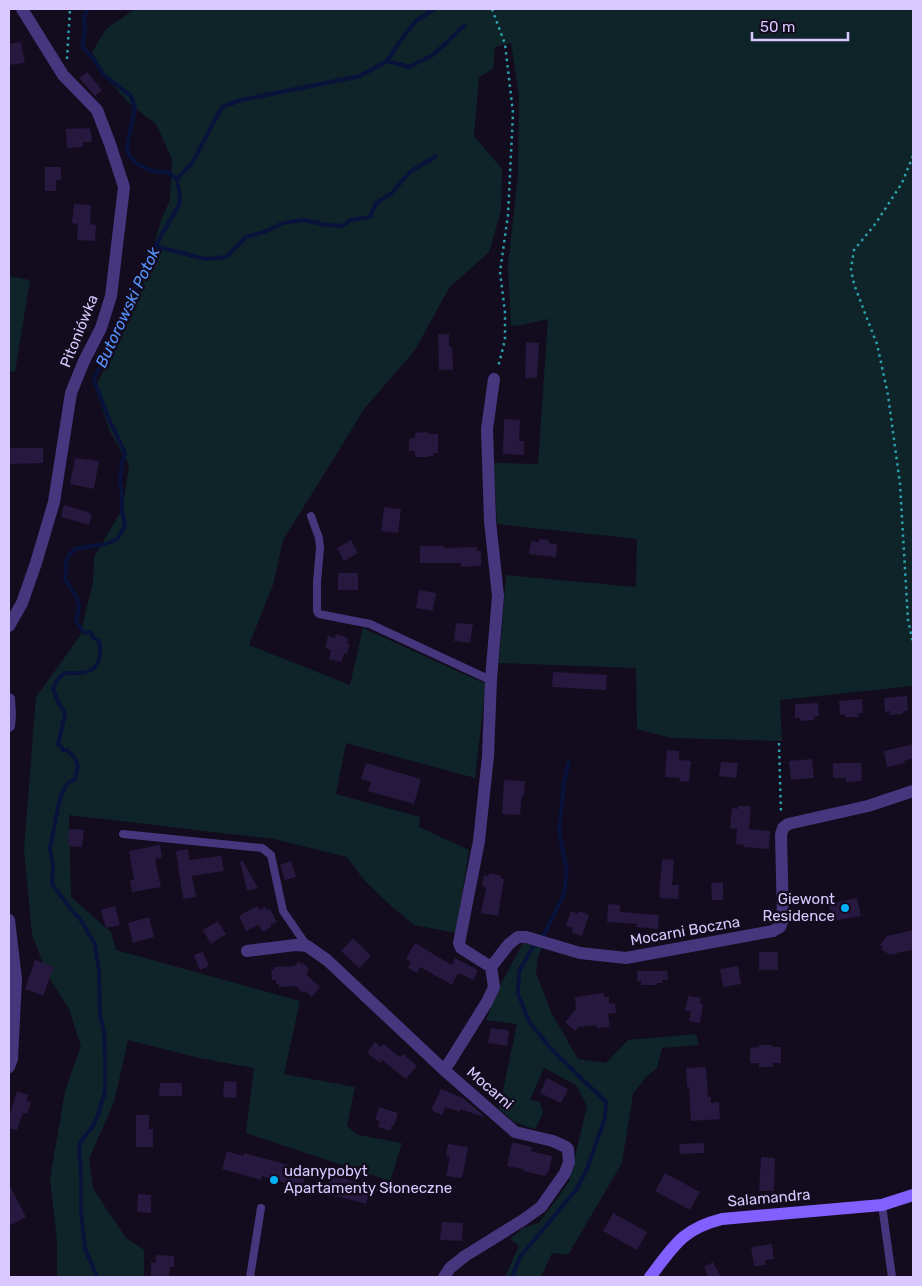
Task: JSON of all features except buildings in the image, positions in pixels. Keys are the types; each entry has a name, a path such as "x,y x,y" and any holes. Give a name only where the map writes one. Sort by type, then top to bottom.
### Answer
{"street":[{"name":"Pitoniówka","path":"9,626 25,595 54,502 71,393 84,361 101,328 111,296 124,187 97,110 66,78 22,9"},
{"path":"443,1069 450,1063 494,987 491,967 461,948 460,943 479,841 488,756 491,678 498,596 490,521 487,429 494,378"},
{"path":"9,699 9,726"},
{"path":"787,825 868,806 913,791"},
{"name":"Mocarni Boczna","path":"491,967 509,944 518,938 526,937 580,953 626,958 773,931 780,927 783,920 781,835 783,828 787,825"},
{"path":"9,920 16,979 12,1059 9,1067"},
{"path":"247,951 295,945 307,946"},
{"name":"Mocarni","path":"307,946 327,960 443,1069 515,1132 566,1146 570,1162 565,1173 541,1207 465,1256 450,1268 444,1277"},
{"name":"Salamandra","path":"650,1277 681,1238 697,1227 709,1222 722,1219 882,1205 913,1195"}],"lane":[{"path":"311,516 319,538 320,548 317,582 317,611 319,614 370,624 486,678 491,678"},
{"path":"123,834 262,848 271,855 283,911 307,946"},
{"path":"882,1205 892,1277"},
{"path":"250,1277 261,1208"}],"path":[{"path":"66,78 70,9"},
{"path":"492,9 506,44 514,113 508,215 500,272 506,340 494,378"},
{"path":"913,156 902,183 876,223 854,250 851,270 854,284 878,344 888,395 900,484 908,620 913,642"},
{"path":"779,743 781,817 787,825"}],"green space":[{"path":"135,9 913,9 913,686 780,700 782,741 671,738 637,729 636,668 499,663 506,575 636,587 637,539 497,524 494,463 538,464 548,319 511,326 508,266 518,175 519,96 511,43 495,47 493,69 479,77 474,136 502,169 501,211 489,252 449,288 415,350 365,408 283,540 273,585 249,645 350,685 363,628 486,684 475,778 346,743 336,794 420,817 419,827 469,850 456,933 414,925 364,880 347,857 274,839 69,815 71,897 111,932 116,950 300,1001 284,1074 355,1087 347,1126 358,1135 402,1143 390,1181 246,1133 254,1068 199,1058 128,1040 114,1102 89,1159 93,1189 126,1238 144,1250 144,1277 57,1277 57,1241 50,1179 65,1091 81,1046 69,1009 48,976 32,935 24,849 36,697 80,636 93,582 94,557 123,508 129,465 110,432 95,388 141,291 161,220 170,200 172,159 156,124 129,103 109,81 92,52 106,29"},
{"path":"9,276 30,280 15,372 9,371"},
{"path":"523,943 542,947 538,957 536,973 551,1012 578,1059 606,1063 628,1040 696,1034 699,1045 662,1048 657,1068 646,1077 633,1094 622,1163 568,1255 552,1253 541,1277 505,1277 519,1246 510,1239 523,1228 539,1223 569,1182 587,1106 576,1085 544,1068 530,1100 540,1102 543,1113 535,1129 514,1122 499,1109 517,1024 486,1020 501,984"}],"waterway":[{"name":"Butorowski Potok","path":"87,9 84,18 83,47 104,75 131,96 135,108 127,146 128,152 131,158 141,166 154,171 167,172 177,179 180,196 179,205 155,246 118,329 113,345 94,380 108,417 125,453 120,481 125,526 117,539 106,544 75,549 68,556 65,579 76,596 79,606 76,621 84,633 90,632 99,641 99,659 93,669 81,673 64,673 53,688 57,700 65,713 58,745 71,754 76,760 78,767 74,780 68,783 60,798 50,848 53,867 52,884 80,919 95,944 99,972 100,1015 104,1032 105,1091 93,1126 79,1144 81,1212 85,1248 97,1277"},
{"path":"387,61 416,21 434,9"},
{"path":"177,179 192,163 222,107 241,100 360,76 387,61 409,67 433,55 465,25"},
{"path":"155,246 205,259 226,257 246,237 264,232 283,223 303,220 342,226 351,220 370,217 376,203 392,193 410,172 436,156"},
{"path":"512,1277 520,1257 576,1190 587,1169 605,1118 606,1102 553,1051 530,1023 518,994 519,971 533,947 545,933 564,894 567,871 559,832 564,782 569,762"}],"place":[{"name":"Giewont Residence","path":"845,908"},
{"name":"udanypobyt Apartamenty Słoneczne","path":"274,1180"}]}
